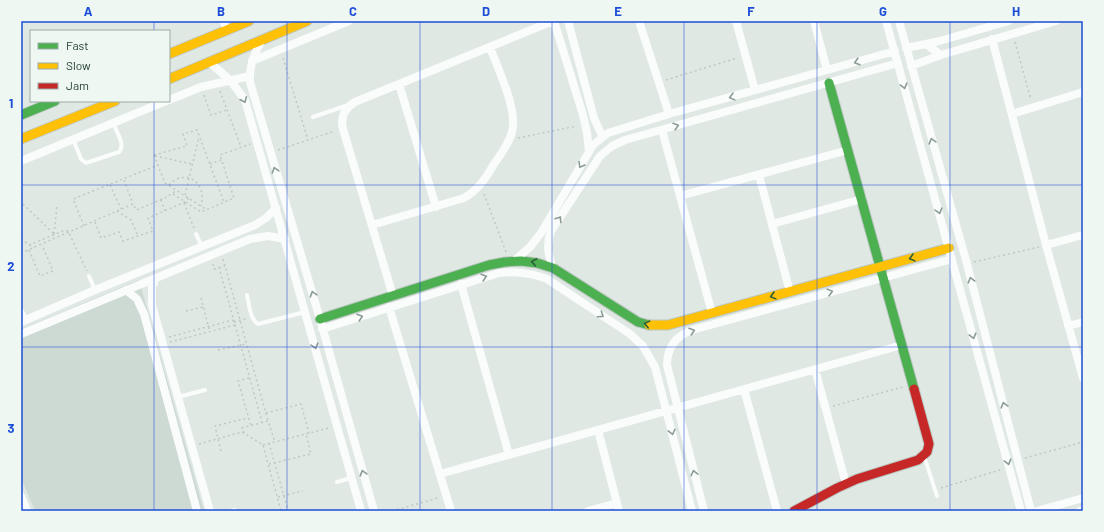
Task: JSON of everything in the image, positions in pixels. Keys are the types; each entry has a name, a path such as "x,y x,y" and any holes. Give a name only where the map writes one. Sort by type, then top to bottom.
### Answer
{"street":[{"path":"224,21 226,30"},
{"path":"170,79 307,21"},
{"path":"252,61 349,21"},
{"path":"393,296 343,129 342,116 351,104 554,21 585,124 589,152"},
{"path":"568,21 594,118 602,136"},
{"path":"639,21 669,114"},
{"path":"736,21 755,90"},
{"path":"814,21 827,70"},
{"path":"886,21 1021,511"},
{"path":"899,21 967,264 1031,511"},
{"path":"906,48 927,45 987,24 1009,21"},
{"path":"911,66 941,55 1056,21"},
{"path":"170,54 244,22"},
{"path":"262,40 254,53 252,61 250,76 254,96 320,319 374,511"},
{"path":"992,40 1083,378"},
{"path":"927,45 941,55"},
{"path":"372,225 464,198 481,185 510,139 513,126 513,113 490,47"},
{"path":"512,261 530,247 541,233 593,145 602,136 614,130 669,114 895,51"},
{"path":"209,62 230,80 245,100 361,511"},
{"path":"553,268 548,252 548,241 551,231 600,156 618,143 898,63"},
{"path":"170,100 217,82 250,76"},
{"path":"573,82 583,79"},
{"path":"794,511 846,484 918,460 924,455 928,448 929,440 829,83"},
{"path":"399,84 436,207"},
{"path":"1012,114 1083,92"},
{"path":"21,115 53,102"},
{"path":"21,140 113,102"},
{"path":"21,161 164,102"},
{"path":"662,130 712,313"},
{"path":"680,196 848,150"},
{"path":"926,164 938,160"},
{"path":"758,174 790,292"},
{"path":"772,224 862,199"},
{"path":"24,320 261,222 276,208"},
{"path":"247,228 250,239"},
{"path":"1046,245 1083,235"},
{"path":"21,334 250,239 268,236 285,239"},
{"path":"320,319 489,265 512,261 543,264 553,268 638,322 658,326 668,325 949,248"},
{"path":"704,511 667,365 670,348 677,339 681,335 692,330 952,259"},
{"path":"322,329 499,273 511,272 535,275 557,286 630,334 643,346 655,368 692,511"},
{"path":"156,278 152,286 151,293 154,311 210,511"},
{"path":"461,284 509,455"},
{"path":"126,290 137,299 144,314 197,511"},
{"path":"389,307 451,511"},
{"path":"144,314 154,311"},
{"path":"1068,326 1083,322"},
{"path":"440,474 902,345"},
{"path":"815,369 846,484"},
{"path":"744,389 778,511"},
{"path":"588,511 618,507 598,430"},
{"path":"340,436 352,433"},
{"path":"21,496 27,511"},
{"path":"1037,511 1083,498"}],"lane":[{"path":"313,117 351,104"},
{"path":"74,140 81,159 86,163 119,152 122,149 122,145 113,123"},
{"path":"196,234 202,247"},
{"path":"89,276 95,290"},
{"path":"247,295 252,318 261,324 305,312"},
{"path":"21,309 24,320"},
{"path":"178,397 205,390"},
{"path":"924,455 937,496"},
{"path":"337,482 351,478"}],"path":[{"path":"1013,34 1033,107"},
{"path":"280,49 308,140"},
{"path":"658,82 746,56"},
{"path":"217,82 241,147"},
{"path":"201,87 212,115 227,110"},
{"path":"510,139 585,124"},
{"path":"270,152 343,129"},
{"path":"154,155 187,146 183,134 197,130 224,202"},
{"path":"185,195 199,136"},
{"path":"172,194 201,212 234,198 220,155 257,141"},
{"path":"154,155 192,164"},
{"path":"154,155 165,183 207,210"},
{"path":"210,164 222,160"},
{"path":"84,226 73,199 158,166"},
{"path":"169,186 178,179 189,178 197,182 203,195 201,206"},
{"path":"123,179 136,210 161,200 176,190"},
{"path":"110,185 122,209"},
{"path":"481,185 512,261"},
{"path":"95,221 101,238 119,232 123,241 153,231 148,218 184,202 189,198"},
{"path":"161,200 165,211"},
{"path":"184,202 196,234"},
{"path":"23,204 54,234"},
{"path":"21,254 133,204"},
{"path":"54,234 57,206"},
{"path":"117,211 132,220 138,236"},
{"path":"29,244 65,230 70,233 89,276"},
{"path":"21,239 34,248"},
{"path":"29,250 40,276 53,271 42,245"},
{"path":"967,264 1046,245"},
{"path":"220,251 275,442"},
{"path":"210,255 214,269 225,266"},
{"path":"219,267 262,422"},
{"path":"201,298 210,332"},
{"path":"186,311 203,306"},
{"path":"162,341 218,324 252,318"},
{"path":"218,324 220,329"},
{"path":"162,341 186,338 235,325"},
{"path":"185,333 186,338"},
{"path":"218,350 246,344"},
{"path":"250,377 238,381 250,426"},
{"path":"826,408 913,384"},
{"path":"266,413 301,404 311,454 269,464"},
{"path":"221,451 215,426 248,418"},
{"path":"244,433 242,428 268,421"},
{"path":"263,445 337,426"},
{"path":"191,446 239,432 244,433 263,445 282,511"},
{"path":"1018,460 1083,442"},
{"path":"269,443 288,511"},
{"path":"935,490 1009,467"},
{"path":"272,476 278,475"},
{"path":"278,498 303,491"},
{"path":"392,511 446,496"}],"shaded area":[{"path":"139,280 204,511 35,511 21,478 21,329"}],"traffic: fast":[{"path":"829,83 914,389"},
{"path":"21,115 53,102"},
{"path":"320,319 489,265 521,261 537,263 553,268 638,322 649,325"}],"traffic: slow":[{"path":"170,54 249,21"},
{"path":"170,79 307,21"},
{"path":"21,139 113,102"},
{"path":"649,325 668,325 949,248"}],"traffic: jam":[{"path":"794,511 857,479 918,460 927,452 929,444 914,389"}]}
